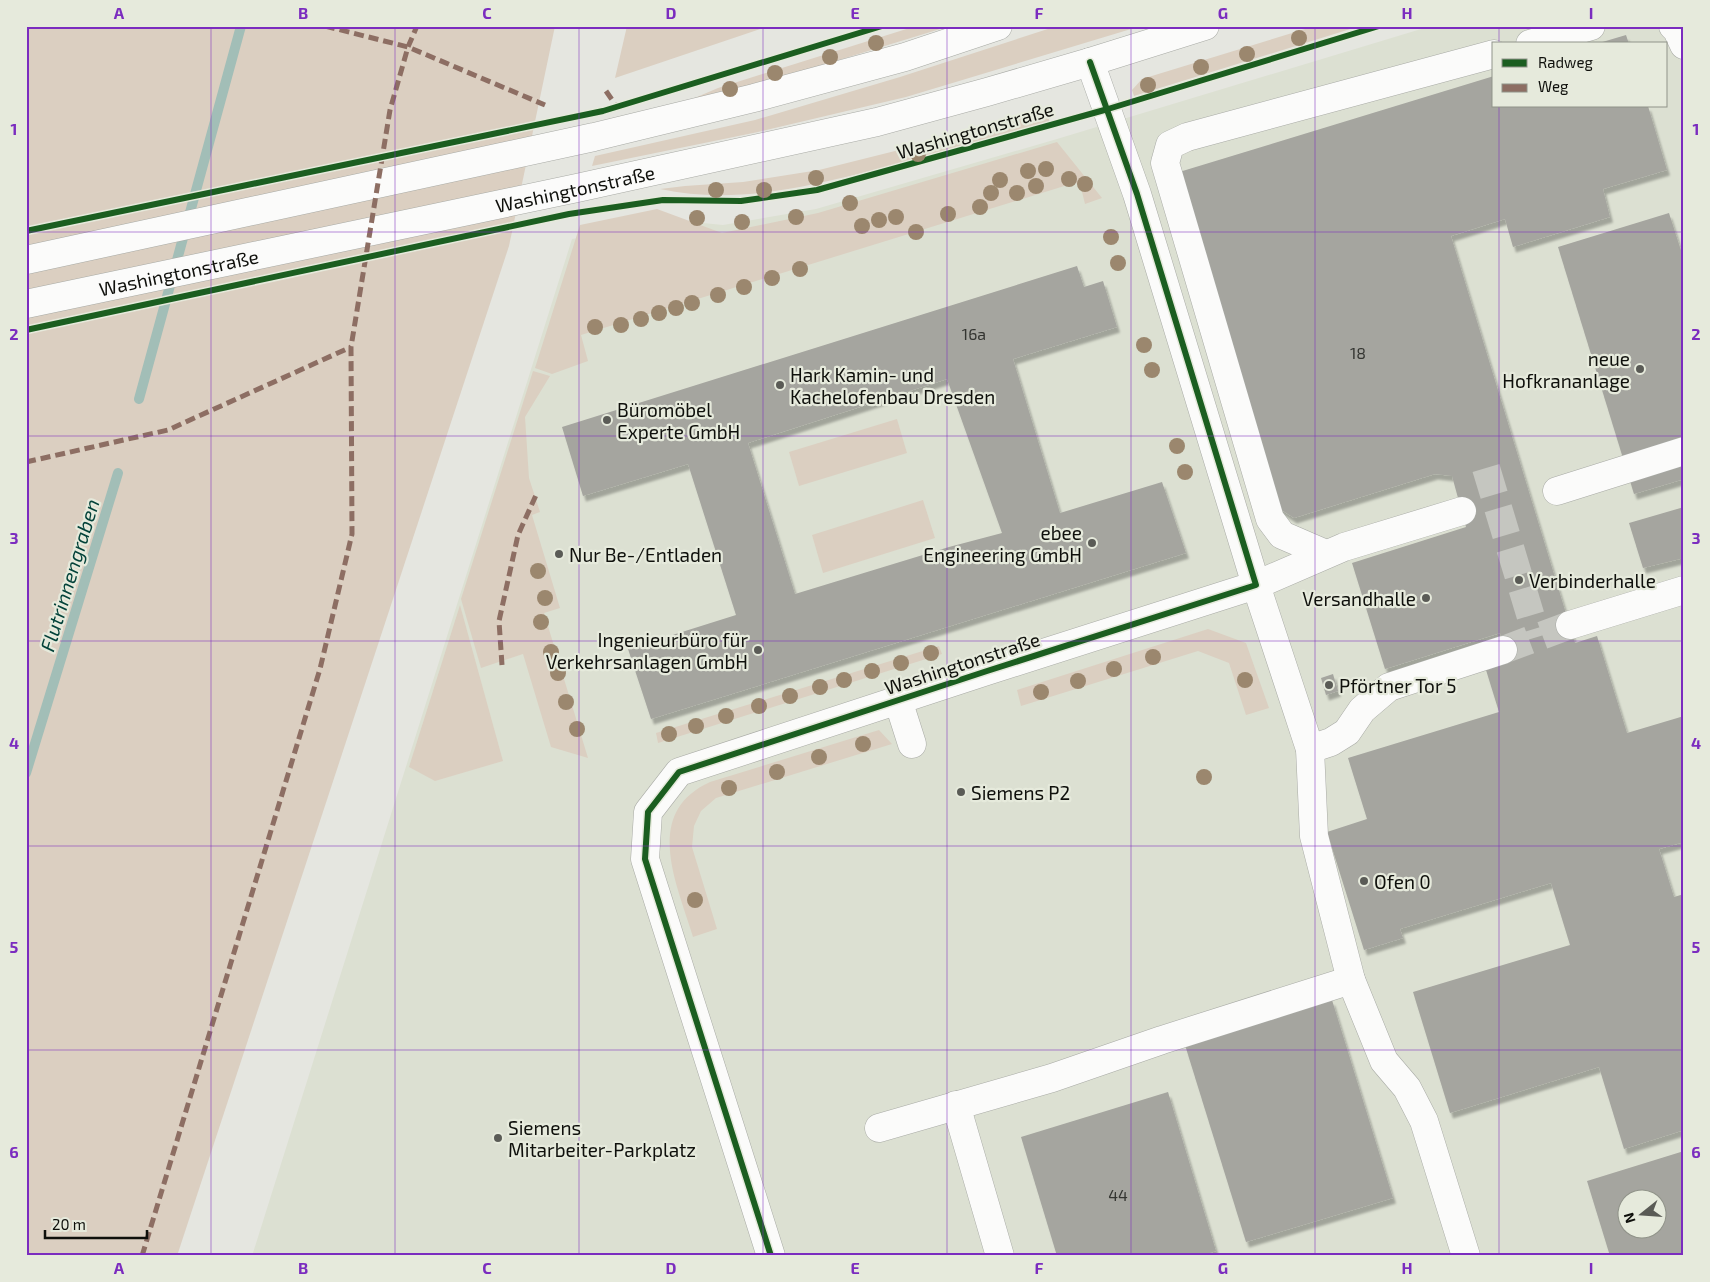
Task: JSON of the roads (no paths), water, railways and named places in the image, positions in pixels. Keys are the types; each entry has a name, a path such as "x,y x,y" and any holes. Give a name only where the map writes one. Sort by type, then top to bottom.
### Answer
{"main road":[{"path":"26,260 594,137 754,98 905,57 998,26"},
{"name":"Washingtonstraße","path":"26,304 577,188 877,122 1090,62 1205,26"},
{"path":"1537,42 1591,26"},
{"path":"1673,26 1684,45"},
{"path":"1326,554 1282,535 1270,519 1165,164 1170,146 1187,137 1492,55"},
{"path":"1090,62 1137,194 1256,585 1310,749 1314,836 1351,980 1384,1061 1407,1088 1424,1121 1466,1256"},
{"path":"1557,491 1684,451"},
{"name":"Washingtonstraße","path":"771,1256 645,859 648,812 679,772 1256,585 1344,546 1462,511"},
{"path":"1570,625 1684,590"},
{"path":"1310,749 1331,742 1347,732 1362,710 1389,687 1503,650"},
{"path":"898,700 912,744"},
{"path":"879,1128 1052,1078 1162,1040 1351,980"},
{"path":"956,1106 1000,1256"}],"waterway":[{"name":"Flutrinnengraben","path":"139,399 241,26"},
{"name":"Flutrinnengraben","path":"26,773 118,473"}],"tunnel":[{"path":"1486,468 1537,637"},
{"path":"1503,650 1570,625"}],"place":[{"name":"neue Hofkrananlage","path":"1640,369"},
{"name":"Hark Kamin- und Kachelofenbau Dresden","path":"780,385"},
{"name":"Büromöbel Experte GmbH","path":"607,420"},
{"name":"ebee Engineering GmbH","path":"1092,543"},
{"name":"Nur Be-/Entladen","path":"559,554"},
{"name":"Verbinderhalle","path":"1519,580"},
{"name":"Versandhalle","path":"1426,598"},
{"name":"Ingenieurbüro für Verkehrsanlagen GmbH","path":"758,650"},
{"name":"Pförtner Tor 5","path":"1329,685"},
{"name":"Siemens P2","path":"961,792"},
{"name":"Ofen 0","path":"1364,881"},
{"name":"Siemens Mitarbeiter-Parkplatz","path":"498,1138"}]}
